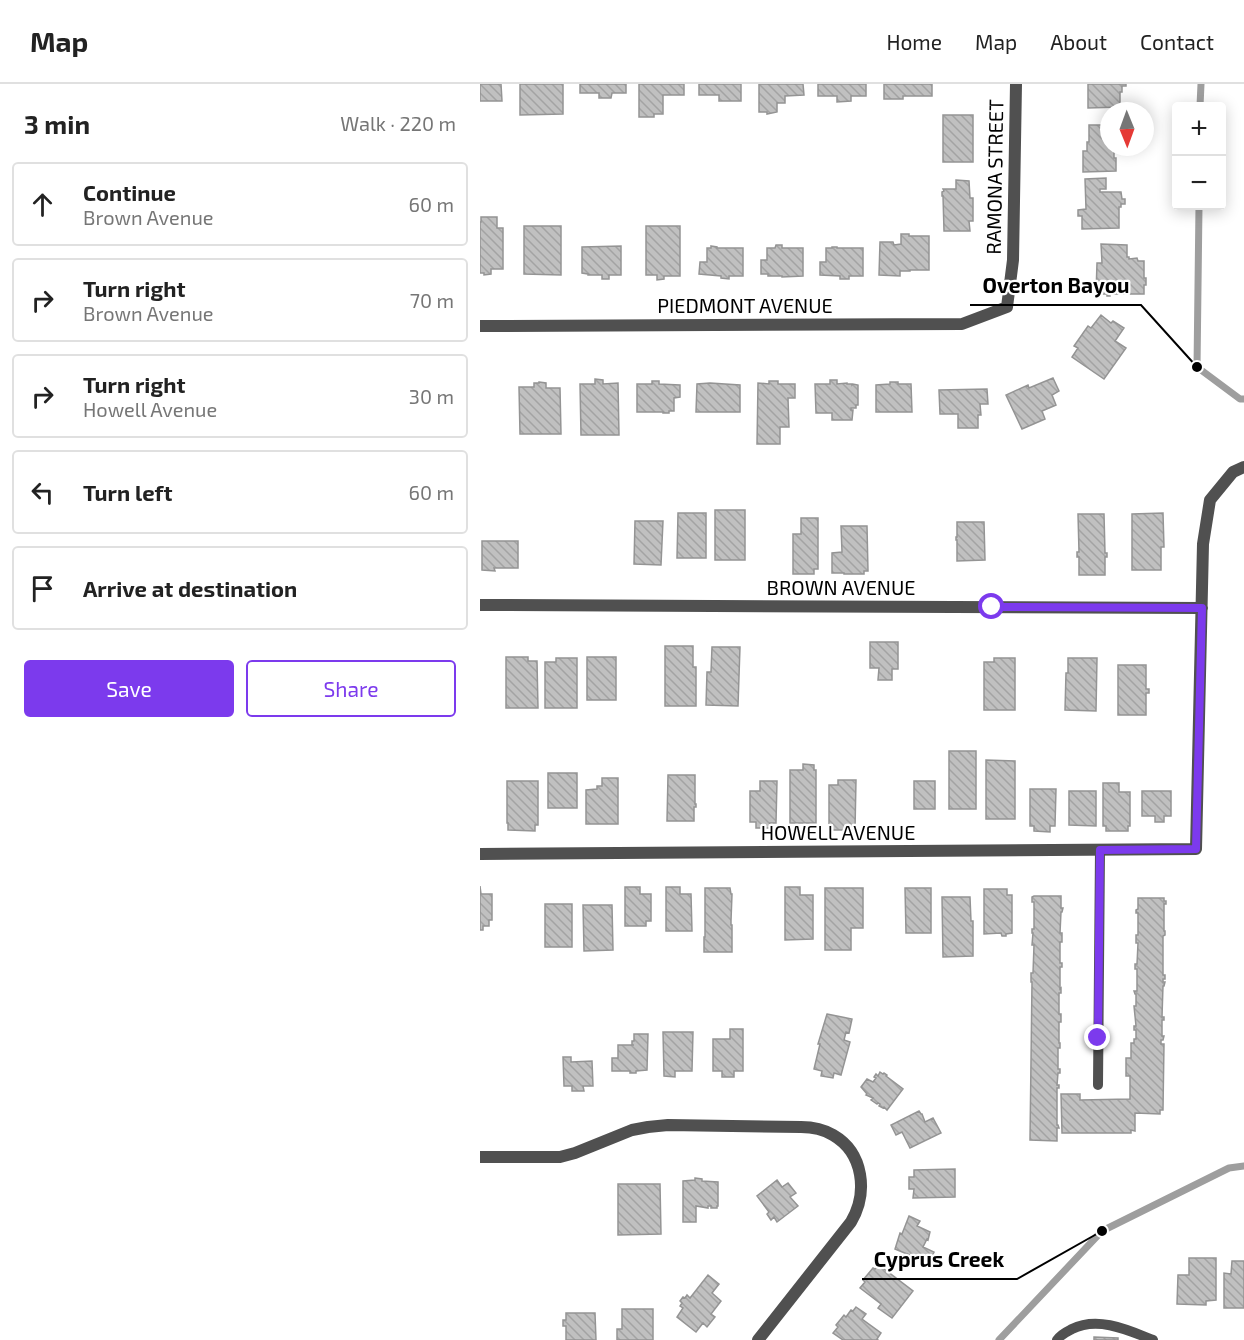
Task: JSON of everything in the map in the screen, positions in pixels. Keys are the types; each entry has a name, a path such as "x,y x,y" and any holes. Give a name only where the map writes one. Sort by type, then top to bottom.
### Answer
{"street":[{"name":"RAMONA STREET","path":"1007,307 1013,260 1016,84"},
{"name":"PIEDMONT AVENUE","path":"480,326 962,324 1007,307"},
{"path":"1202,608 1203,544 1210,500 1233,472 1244,468"},
{"name":"BROWN AVENUE","path":"480,604 1202,608"},
{"name":"HOWELL AVENUE","path":"480,854 1196,849 1202,608"},
{"path":"480,1157 560,1156 575,1153 632,1130 668,1125 801,1126 816,1128 842,1141 856,1160 862,1183 858,1211 758,1340"}],"lane":[{"path":"1098,1085 1100,850"},
{"path":"1057,1340 1061,1335 1080,1325 1102,1323 1153,1340"}],"building":[{"path":"480,84 501,84 502,101 480,101"},
{"path":"520,84 563,84 563,114 520,115"},
{"path":"580,84 626,84 626,93 612,93 611,98 599,98 599,93 580,93"},
{"path":"639,84 684,84 684,95 663,95 663,114 654,114 654,117 639,117"},
{"path":"699,84 741,84 741,101 719,101 719,95 699,95"},
{"path":"759,84 803,84 804,95 785,96 785,103 777,103 777,112 767,114 767,112 759,112"},
{"path":"818,84 866,84 866,96 851,96 851,101 837,102 837,96 818,96"},
{"path":"884,84 932,84 932,96 903,96 903,99 884,99"},
{"path":"1088,84 1126,84 1122,86 1122,92 1120,92 1120,102 1100,102 1100,108 1088,108"},
{"path":"943,115 973,115 973,162 943,162"},
{"path":"1089,125 1100,125 1100,156 1114,156 1116,171 1083,172 1083,151 1087,151 1087,142 1089,142"},
{"path":"1106,178 1106,189 1100,189 1100,192 1121,192 1122,199 1125,199 1125,204 1119,207 1119,228 1082,229 1082,216 1078,216 1078,210 1086,209 1085,179"},
{"path":"956,180 969,181 970,198 973,198 973,221 969,221 970,231 944,231 942,192 943,189 956,189"},
{"path":"481,217 497,217 497,228 503,228 503,269 491,269 491,274 484,275 480,273"},
{"path":"524,226 561,226 561,275 524,274"},
{"path":"646,226 680,226 680,276 664,276 664,279 657,280 657,275 646,275"},
{"path":"901,234 929,236 929,270 900,271 900,276 879,275 880,242 901,244"},
{"path":"1101,244 1127,245 1129,259 1137,258 1138,261 1144,261 1146,285 1144,285 1144,294 1110,294 1107,296 1107,294 1096,294 1097,263 1102,263"},
{"path":"776,245 782,245 782,248 803,248 803,276 782,277 761,274 761,260 767,260 767,248 775,248"},
{"path":"621,246 621,275 609,275 609,279 602,279 602,275 582,273 582,247"},
{"path":"711,246 743,248 743,276 729,276 729,279 699,274 700,262 707,262 707,248"},
{"path":"826,248 863,248 863,276 849,276 849,279 840,279 840,276 820,275 820,262 826,262"},
{"path":"1101,315 1111,323 1113,321 1124,328 1115,341 1126,348 1104,379 1072,357 1078,348 1074,346 1088,326 1091,328"},
{"path":"1053,378 1059,391 1052,395 1056,405 1042,411 1045,419 1022,429 1006,395 1028,385 1029,388"},
{"path":"595,379 603,380 603,384 618,383 619,435 581,435 580,384 595,384"},
{"path":"830,380 837,380 837,384 858,385 858,405 856,408 851,408 853,410 852,420 832,420 832,413 816,413 815,384 830,384"},
{"path":"652,381 659,381 659,384 680,385 680,397 674,398 674,411 669,411 669,413 637,412 637,384 652,384"},
{"path":"769,381 778,381 778,384 795,384 795,398 788,398 789,427 780,427 780,444 757,444 758,383 769,384"},
{"path":"890,382 911,384 912,412 876,412 876,385 890,384"},
{"path":"534,383 546,383 546,388 560,388 561,434 520,434 519,387 534,387"},
{"path":"697,384 740,385 740,412 696,412"},
{"path":"987,389 988,404 980,404 981,415 978,415 978,428 958,428 958,414 940,414 939,390"},
{"path":"715,510 745,510 745,560 715,560"},
{"path":"678,513 706,513 706,558 677,558"},
{"path":"1163,513 1164,547 1161,547 1161,570 1132,570 1132,514"},
{"path":"1078,514 1104,514 1105,553 1107,553 1105,575 1079,575"},
{"path":"801,518 818,518 818,569 814,569 814,574 793,574 793,534 801,534"},
{"path":"635,521 663,521 661,565 634,564"},
{"path":"957,522 984,522 985,560 957,561"},
{"path":"841,526 867,526 868,571 864,571 864,574 832,573 832,553 842,552"},
{"path":"482,541 518,541 518,568 482,570"},
{"path":"870,642 898,642 898,669 892,669 892,680 878,680 879,668 870,668"},
{"path":"665,646 693,646 693,667 696,667 696,706 665,706"},
{"path":"712,647 740,647 738,706 706,705 707,672 711,672"},
{"path":"506,657 528,657 528,661 537,661 538,708 506,708"},
{"path":"587,657 616,657 616,700 587,700"},
{"path":"556,658 577,658 577,708 545,708 545,662 556,662"},
{"path":"994,658 1015,658 1015,710 984,710 984,662 994,662"},
{"path":"1068,658 1097,658 1096,711 1065,710"},
{"path":"1118,665 1146,665 1146,689 1149,689 1149,693 1146,693 1146,715 1118,715"},
{"path":"949,751 976,751 976,809 949,809"},
{"path":"986,760 1015,761 1015,819 986,819"},
{"path":"803,764 814,765 814,770 816,770 816,823 790,823 790,770 803,770"},
{"path":"548,773 577,773 577,808 548,808"},
{"path":"668,775 695,775 694,821 667,821"},
{"path":"602,778 618,778 618,824 586,824 586,790 602,786"},
{"path":"838,780 856,780 855,830 829,830 829,785 838,785"},
{"path":"507,781 538,781 538,825 535,825 535,831 508,830"},
{"path":"760,781 777,781 776,823 770,823 770,828 756,828 756,822 750,822 750,791 760,791"},
{"path":"914,781 935,781 935,809 914,809"},
{"path":"1103,783 1119,783 1119,792 1130,792 1128,831 1106,831 1106,826 1103,826"},
{"path":"1030,789 1056,789 1055,826 1050,826 1050,832 1034,831 1034,826 1030,826"},
{"path":"1069,791 1096,791 1096,826 1069,825"},
{"path":"1142,791 1171,791 1171,816 1164,816 1164,822 1155,822 1155,816 1142,816"},
{"path":"480,886 481,894 492,894 492,920 489,920 489,926 483,926 483,930 480,930"},
{"path":"625,887 640,887 640,894 651,894 651,921 646,921 646,926 625,926"},
{"path":"666,887 680,887 680,894 691,894 692,931 666,931"},
{"path":"785,887 800,887 800,895 813,895 813,939 785,940"},
{"path":"705,888 730,888 732,894 732,952 704,952"},
{"path":"825,888 863,888 863,928 851,928 851,950 825,950"},
{"path":"905,888 931,888 931,933 906,933"},
{"path":"984,889 1007,889 1007,895 1012,895 1012,933 1006,936 1002,936 1001,933 984,934"},
{"path":"1061,896 1061,908 1063,908 1060,933 1062,933 1060,963 1062,967 1060,967 1061,993 1059,993 1061,1022 1059,1022 1060,1048 1058,1048 1060,1073 1058,1073 1057,1085 1059,1085 1057,1088 1057,1125 1059,1128 1057,1128 1057,1141 1030,1140 1031,973 1033,973 1034,945 1032,945 1034,902 1032,902 1032,897"},
{"path":"942,897 970,897 973,956 943,957"},
{"path":"1138,898 1164,898 1166,901 1164,904 1165,935 1163,936 1163,975 1165,979 1163,982 1165,982 1162,1036 1164,1036 1161,1040 1161,1044 1164,1044 1163,1110 1160,1110 1160,1114 1135,1113 1135,1131 1131,1130 1131,1133 1062,1133 1061,1094 1080,1094 1080,1100 1130,1099 1130,1076 1126,1076 1126,1058 1131,1058 1131,1043 1134,1043 1136,1039 1134,1006 1136,1006 1136,994 1134,991 1137,991 1135,964 1137,964 1138,943 1136,943 1138,913 1136,910 1138,909"},
{"path":"545,904 572,904 572,947 545,947"},
{"path":"583,905 612,905 613,950 584,951"},
{"path":"827,1014 852,1019 849,1033 846,1032 844,1040 850,1042 841,1075 834,1073 833,1078 821,1076 822,1071 814,1069 820,1044 818,1044"},
{"path":"730,1029 743,1029 743,1071 734,1071 734,1077 722,1077 722,1071 713,1071 713,1039 730,1039"},
{"path":"663,1032 693,1032 692,1071 675,1071 675,1077 664,1076"},
{"path":"634,1034 648,1034 647,1070 636,1071 636,1073 612,1071 612,1058 618,1058 618,1045 632,1045"},
{"path":"563,1057 571,1057 571,1062 592,1061 593,1086 583,1086 584,1091 572,1091 572,1086 564,1086"},
{"path":"880,1072 903,1089 887,1110 871,1100 873,1098 866,1095 861,1087 867,1079 873,1082 876,1074 878,1076"},
{"path":"919,1111 925,1122 933,1118 941,1133 910,1148 902,1132 896,1135 891,1125"},
{"path":"955,1169 955,1197 913,1198 914,1189 909,1189 909,1177 914,1177 914,1170"},
{"path":"695,1178 718,1182 718,1206 711,1208 708,1206 708,1208 696,1206 696,1222 683,1222 683,1181 695,1180"},
{"path":"777,1180 782,1187 788,1183 796,1193 790,1197 798,1206 777,1222 774,1217 771,1220 767,1214 769,1212 757,1196"},
{"path":"618,1184 660,1184 661,1234 618,1235"},
{"path":"909,1216 920,1221 917,1226 930,1232 923,1247 934,1252 929,1263 895,1249"},
{"path":"1189,1258 1216,1258 1216,1300 1206,1301 1206,1305 1177,1304 1178,1275 1189,1275"},
{"path":"1232,1261 1244,1261 1244,1308 1224,1308 1224,1273 1231,1274"},
{"path":"879,1265 913,1291 892,1318 878,1308 881,1304 860,1288 865,1282 863,1280 873,1268"},
{"path":"708,1275 719,1284 712,1293 721,1301 711,1314 715,1317 707,1327 703,1323 696,1332 677,1317 683,1308 680,1306 682,1303 680,1301 687,1295 690,1298"},
{"path":"856,1307 866,1314 862,1319 881,1333 878,1340 843,1340 833,1333 844,1315 846,1317"},
{"path":"622,1309 653,1309 653,1340 617,1340 617,1329 622,1329"},
{"path":"566,1313 595,1313 596,1340 566,1340 566,1326 563,1326 563,1320 566,1320"},
{"path":"1094,1337 1118,1338 1118,1340 1094,1340"}],"waterway":[{"path":"1200,102 1201,84"},
{"path":"1199,210 1197,367 1240,399 1244,399"},
{"path":"999,1340 1102,1231 1229,1168 1244,1166"}],"place":[{"name":"Overton Bayou","path":"1197,367"},
{"name":"Cyprus Creek","path":"1102,1231"}],"route":[{"path":"992,607 1202,608 1196,849 1100,850 1098,1038"}]}
